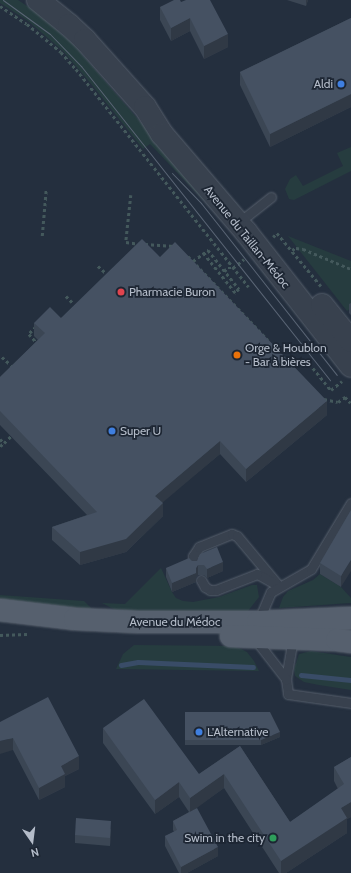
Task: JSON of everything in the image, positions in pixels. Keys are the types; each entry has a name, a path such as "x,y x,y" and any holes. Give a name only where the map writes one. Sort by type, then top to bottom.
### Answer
{"main road":[{"name":"Avenue du Médoc","path":"0,610 40,616 256,629 293,638 351,642"},
{"name":"Avenue du Médoc","path":"0,626 71,633 256,629 351,618"}],"street":[{"name":"Avenue du Taillan-Médoc","path":"38,0 80,35 145,107 162,134 243,219 351,341"},
{"name":"Avenue du Taillan-Médoc","path":"243,219 351,366"}],"lane":[{"path":"243,219 271,198"},
{"path":"286,679 256,629 271,592 279,586 308,572 327,552 351,503"},
{"path":"194,565 193,556 199,547 232,534 237,536 279,586"},
{"path":"201,580 205,587 210,590 216,590 257,574 279,586"},
{"path":"293,638 286,679 288,694 351,703"}],"path":[{"path":"0,6 27,24 61,52 249,287"},
{"path":"42,236 46,189"},
{"path":"131,196 126,242 174,246 179,250"},
{"path":"277,233 322,287"},
{"path":"136,248 141,244"},
{"path":"292,250 296,248 303,249 351,269"},
{"path":"189,263 194,261 203,253 208,250 239,289 234,293 203,253"},
{"path":"184,253 194,261 273,345"},
{"path":"98,266 108,276"},
{"path":"224,271 228,268 233,268"},
{"path":"102,280 112,271"},
{"path":"66,296 76,306"},
{"path":"72,310 81,301"},
{"path":"32,348 38,342 29,334 40,324"},
{"path":"2,357 13,367"},
{"path":"8,371 18,362"},
{"path":"313,368 331,390"},
{"path":"320,396 326,401 338,402 345,397 351,403"},
{"path":"0,446 11,436"},
{"path":"0,439 4,443"}],"green space":[{"path":"0,0 18,0 36,12 73,44 207,199 204,201 150,144 143,149 63,51 28,21 0,3"},
{"path":"351,147 351,171 294,200 289,199 285,189 290,179 296,175 303,186 343,166 337,153"},
{"path":"288,236 351,261 351,308 347,311"},
{"path":"161,568 176,598 183,601 193,602 219,597 252,585 257,585 259,597 248,611 123,614 102,603 125,604"},
{"path":"320,574 341,587 351,598 351,603 279,608 283,597 288,591 313,580"},
{"path":"0,595 84,601 97,614 0,603"},
{"path":"134,645 235,646 247,652 259,671 116,669 123,654"},
{"path":"311,651 351,657 351,690 304,682 295,676 294,669 299,654"}],"building":[{"path":"174,0 180,0 181,2 186,0 210,0 228,34 204,46 190,18 171,28 160,7"},
{"path":"351,18 351,94 270,134 240,72"},
{"path":"142,239 160,257 175,242 327,401 246,469 220,441 155,496 163,503 126,539 80,552 52,527 97,512 0,411 0,377 45,333 34,323 50,307 61,318"},
{"path":"351,510 351,560 341,576 320,563"},
{"path":"217,547 223,562 207,569 204,565 198,565 196,568 196,573 172,583 166,568 189,558 192,561 197,561 200,554"},
{"path":"48,697 79,756 61,766 65,774 39,788 13,738 0,741 0,722"},
{"path":"144,699 199,774 240,746 290,822 344,784 334,767 351,757 351,802 341,808 347,818 281,861 224,774 190,798 179,782 155,800 103,728"},
{"path":"185,712 270,712 280,732 261,740 185,740"},
{"path":"197,808 218,847 181,867 165,836 177,830 173,821"},
{"path":"76,818 111,821 110,838 75,835"}],"waterway":[{"path":"121,665 138,662 253,667"},
{"path":"301,675 351,680"}],"tram line":[{"path":"3,0 50,34 81,66 330,380"},
{"path":"172,173 201,203 337,375"}],"place":[{"name":"Aldi","path":"341,84"},
{"name":"Pharmacie Buron","path":"121,292"},
{"name":"Orge & Houblon - Bar à bières","path":"237,355"},
{"name":"Super U","path":"112,431"},
{"name":"L'Alternative","path":"199,732"},
{"name":"Swim in the city","path":"273,838"}]}
